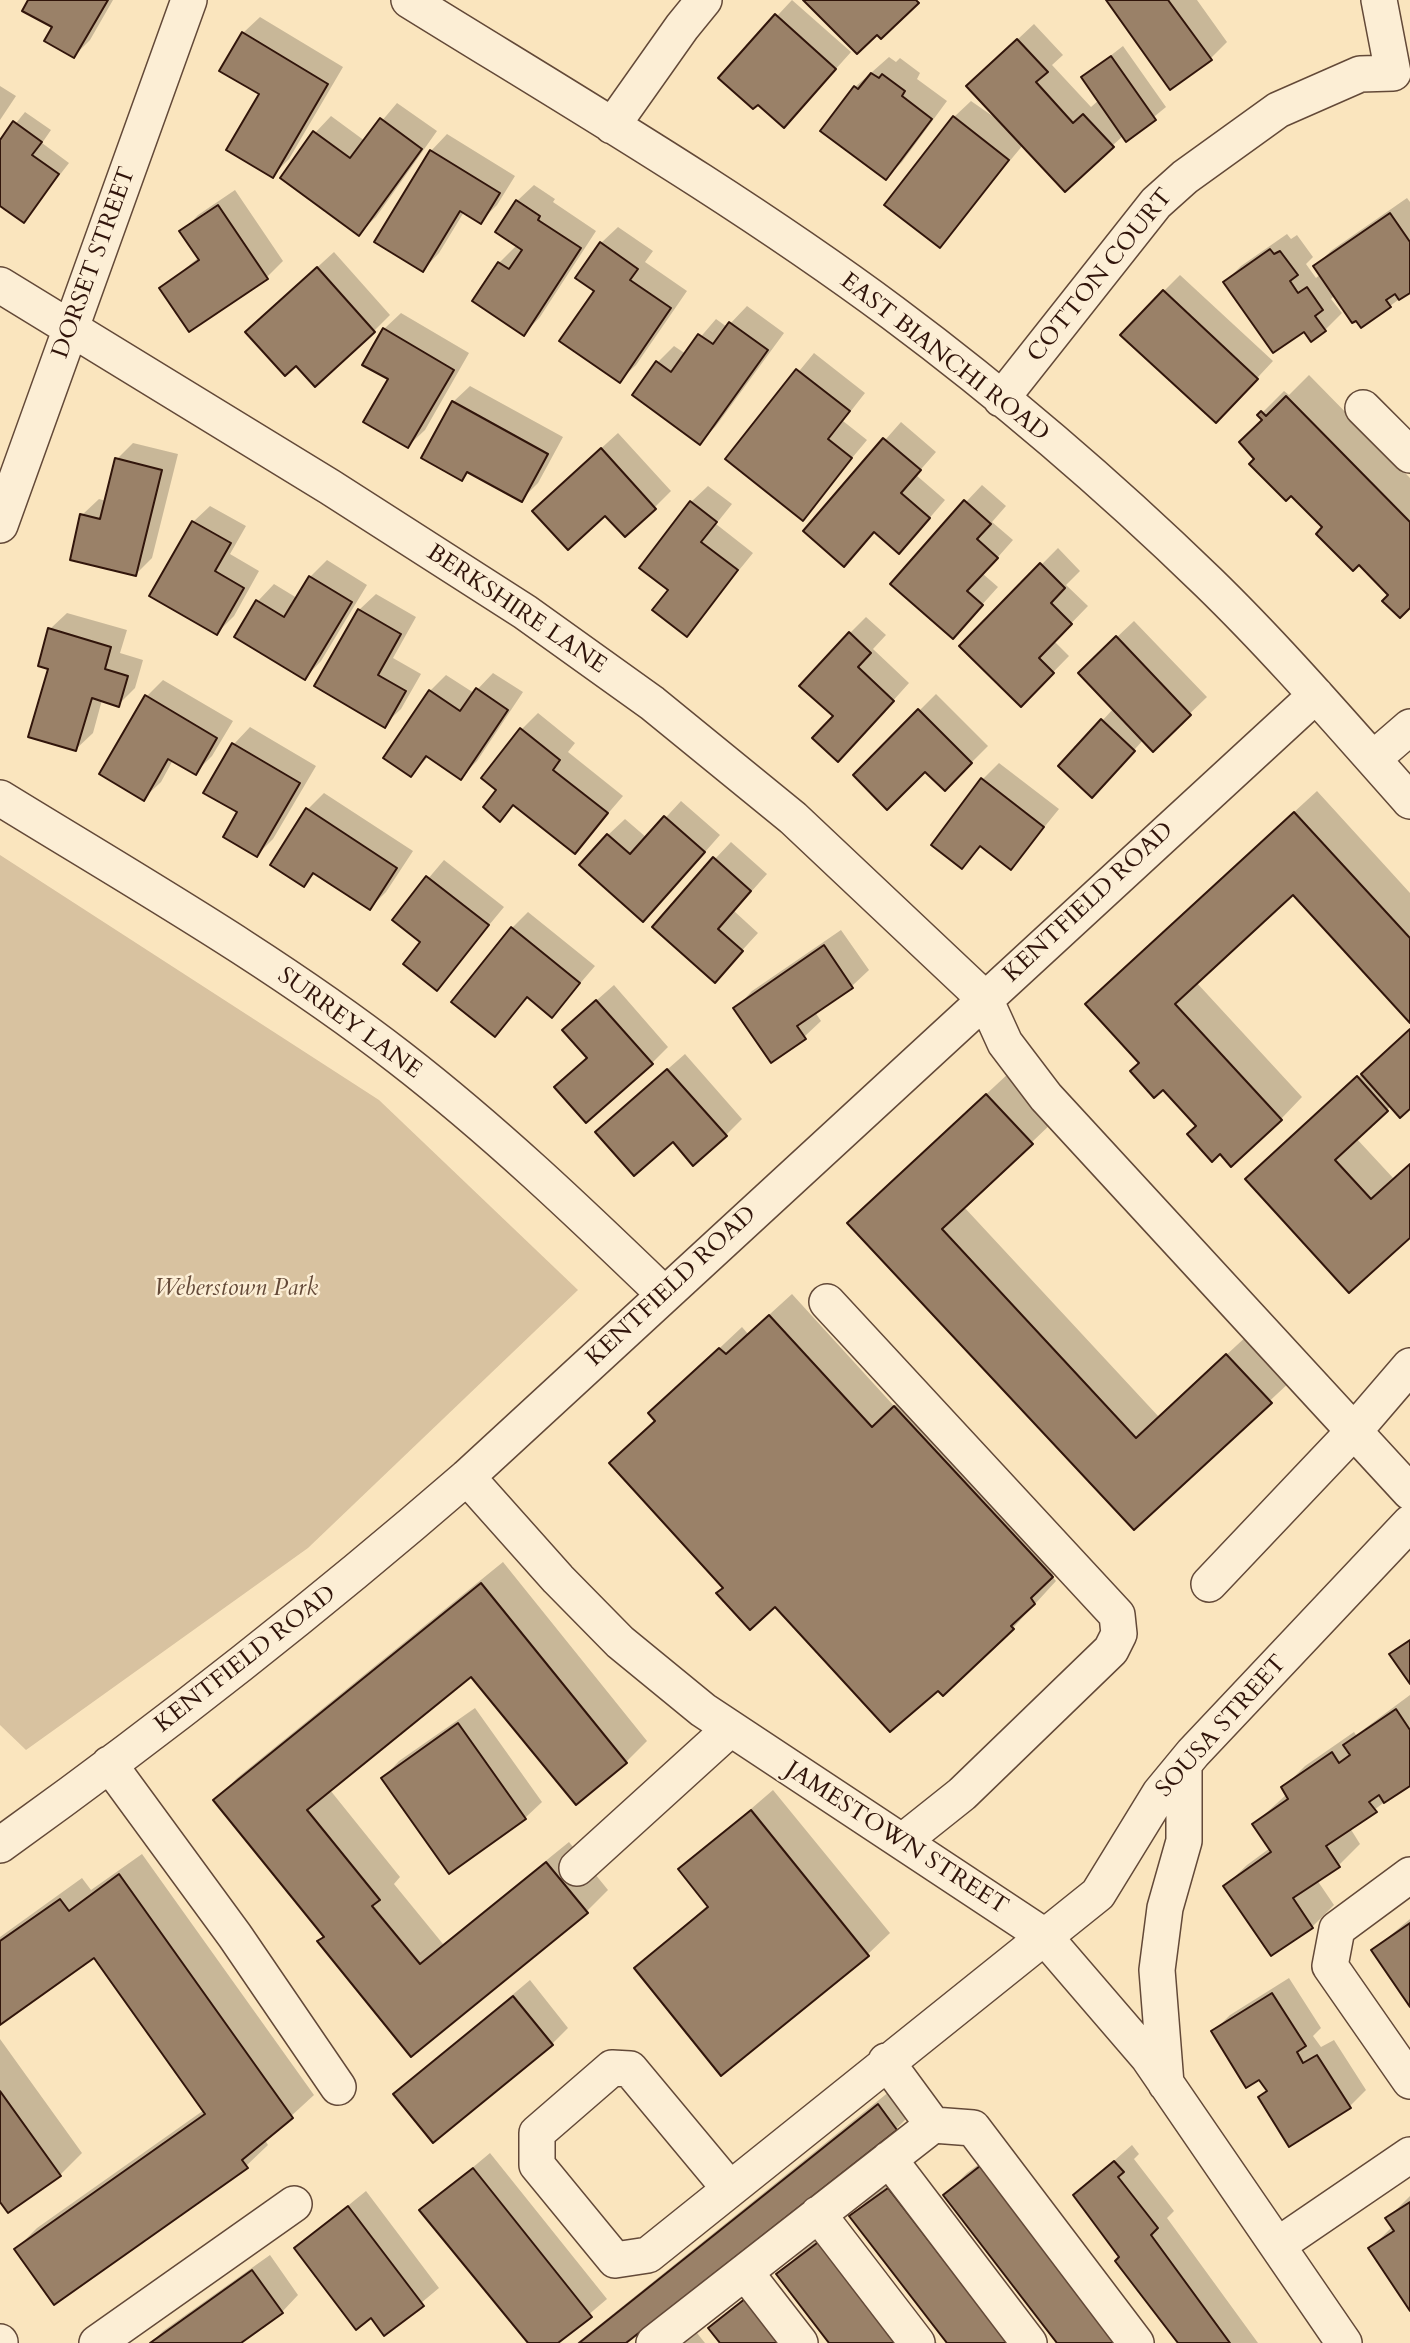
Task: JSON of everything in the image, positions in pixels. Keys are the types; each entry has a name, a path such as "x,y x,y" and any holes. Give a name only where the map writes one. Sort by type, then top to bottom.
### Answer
{"street":[{"name":"DORSET STREET","path":"0,525 189,0"},
{"name":"EAST BIANCHI ROAD","path":"409,0 761,219 893,314 1001,399 1208,582 1316,695 1410,801"},
{"path":"612,126 682,26 704,0"},
{"name":"COTTON COURT","path":"1001,399 1147,214 1185,177 1278,110 1360,74 1393,73 1379,0"},
{"name":"BERKSHIRE LANE","path":"0,285 342,494 525,612 652,703 793,818 985,999"},
{"path":"1363,408 1410,456"},
{"name":"KENTFIELD ROAD","path":"5,1830 109,1765 355,1575 467,1477 1316,695"},
{"path":"1373,759 1410,727"},
{"name":"SURREY LANE","path":"0,798 309,992 400,1058 537,1172 664,1294"},
{"path":"985,999 1005,1042 1046,1097 1410,1492"},
{"path":"827,1302 1117,1615 1119,1634 1111,1650 962,1794 903,1841"},
{"path":"1209,1584 1355,1430 1410,1366"},
{"name":"JAMESTOWN STREET","path":"467,1477 558,1580 620,1643 730,1729 1043,1935 1148,2057 1344,2343"},
{"name":"SOUSA STREET","path":"730,2189 630,2069 611,2068 537,2133 537,2165 615,2260 648,2255 730,2189 1043,1935 1098,1894 1160,1793 1184,1764 1410,1523"},
{"path":"577,1868 730,1729"},
{"path":"1166,2084 1157,1970 1165,1908 1184,1841 1184,1764"},
{"path":"109,1765 235,1936 338,2087"},
{"path":"1410,1875 1337,1929 1330,1966 1410,2081"},
{"path":"886,2062 933,2124"},
{"path":"672,2338 745,2272 933,2124 973,2128 1136,2343"},
{"path":"1278,2245 1410,2155"},
{"path":"888,2159 1030,2343"},
{"path":"96,2343 294,2204"},
{"path":"818,2214 917,2343"},
{"path":"745,2272 800,2343"}],"green space":[{"name":"Weberstown Park","path":"0,855 379,1100 578,1290 308,1548 26,1750 0,1725"}],"building":[{"path":"28,0 108,0 74,58 44,41 52,27 22,11"},
{"path":"803,0 916,0 919,3 881,39 877,35 857,54"},
{"path":"1106,0 1168,0 1212,60 1170,90"},
{"path":"775,14 836,69 784,128 758,105 753,109 718,78"},
{"path":"242,32 328,84 273,178 226,150 259,94 219,71"},
{"path":"1017,39 1048,72 1036,82 1073,123 1083,114 1114,147 1065,192 966,86"},
{"path":"1111,56 1156,120 1126,142 1081,77"},
{"path":"871,73 879,78 882,74 905,91 902,96 932,119 886,180 820,131 854,86 858,89"},
{"path":"953,116 1009,160 940,248 884,205"},
{"path":"380,118 422,149 359,236 280,178 313,131 350,158"},
{"path":"13,121 42,142 32,155 59,174 24,223 0,206 0,140"},
{"path":"430,150 500,193 481,224 460,211 423,272 374,242"},
{"path":"516,200 540,216 538,220 581,248 524,336 472,301 498,262 509,269 522,250 495,232"},
{"path":"218,205 268,279 189,332 159,288 199,260 179,231"},
{"path":"1390,213 1410,242 1410,293 1399,300 1395,294 1386,300 1391,307 1361,328 1356,321 1352,323 1313,266"},
{"path":"600,242 638,269 630,280 671,308 620,383 559,341 594,291 575,278"},
{"path":"1270,249 1274,254 1280,251 1298,275 1290,281 1298,293 1307,287 1323,310 1315,316 1326,331 1311,342 1304,332 1273,353 1223,282"},
{"path":"317,267 375,332 315,387 296,366 285,376 245,332"},
{"path":"1163,290 1258,379 1216,423 1120,335"},
{"path":"729,322 768,350 700,445 632,395 656,361 671,372 698,334 713,344"},
{"path":"383,328 454,370 408,448 363,422 388,379 362,365"},
{"path":"796,369 850,411 828,439 852,458 803,521 725,459"},
{"path":"1286,396 1410,522 1410,608 1400,618 1382,601 1388,595 1359,565 1353,571 1316,534 1322,527 1291,496 1286,501 1249,464 1254,459 1239,442 1262,420 1257,415 1261,411 1266,416"},
{"path":"452,401 548,454 522,502 467,472 462,481 421,458"},
{"path":"883,438 921,470 901,493 930,518 899,554 874,532 844,567 803,531"},
{"path":"601,448 656,509 625,537 605,516 568,550 532,511"},
{"path":"115,458 162,470 136,576 70,560 80,514 100,519"},
{"path":"964,500 991,524 977,539 998,558 967,591 983,605 953,639 890,584"},
{"path":"690,501 717,522 701,542 738,570 687,637 652,610 668,590 639,568"},
{"path":"192,521 231,543 215,571 244,588 217,635 149,596"},
{"path":"1040,563 1065,588 1051,603 1072,624 1039,658 1054,673 1021,707 959,646"},
{"path":"309,576 352,602 305,680 234,637 256,600 284,617"},
{"path":"358,609 401,634 378,675 406,691 385,728 314,686"},
{"path":"48,628 111,647 105,669 128,676 119,707 92,698 76,751 28,737 48,669 38,666"},
{"path":"849,632 871,653 858,667 894,701 838,762 812,738 833,716 799,686"},
{"path":"1116,636 1191,715 1153,752 1078,673"},
{"path":"476,688 508,710 461,780 426,756 411,777 383,758 429,690 460,711"},
{"path":"145,695 217,738 196,775 168,759 144,801 99,774"},
{"path":"918,709 972,763 945,791 925,772 887,810 853,775"},
{"path":"1101,719 1135,751 1092,798 1058,766"},
{"path":"520,728 560,760 553,770 608,813 575,854 513,805 500,822 483,807 496,790 481,778"},
{"path":"232,743 300,783 257,857 223,837 237,812 203,793"},
{"path":"981,778 1044,827 1011,870 980,846 962,869 931,845"},
{"path":"306,808 397,868 370,910 313,873 304,887 270,865"},
{"path":"1294,812 1410,938 1410,1023 1293,895 1175,1004 1282,1120 1231,1167 1220,1154 1212,1162 1187,1134 1196,1126 1163,1090 1154,1098 1130,1071 1139,1063 1085,1004"},
{"path":"664,816 705,852 643,922 579,865 607,834 630,854"},
{"path":"713,857 751,891 718,929 743,951 715,983 652,927"},
{"path":"426,876 489,925 437,991 403,964 420,942 392,920"},
{"path":"511,927 580,983 552,1018 527,997 495,1037 451,1002"},
{"path":"824,945 853,988 797,1026 806,1039 771,1063 733,1008"},
{"path":"596,1000 653,1064 586,1123 554,1087 587,1058 562,1030"},
{"path":"1410,1029 1410,1109 1400,1118 1361,1074"},
{"path":"667,1069 727,1136 693,1166 673,1142 634,1176 595,1132"},
{"path":"1357,1076 1388,1111 1335,1160 1371,1199 1410,1164 1410,1238 1349,1293 1245,1179"},
{"path":"986,1094 1033,1144 942,1229 1136,1438 1226,1354 1272,1403 1134,1530 847,1223"},
{"path":"769,1315 872,1427 894,1406 1053,1577 1031,1598 1035,1604 1011,1626 1014,1629 943,1696 938,1691 890,1732 775,1607 750,1630 716,1593 723,1588 609,1463 655,1421 648,1413 719,1348 726,1354"},
{"path":"481,1583 627,1763 576,1805 471,1677 307,1810 380,1900 372,1906 420,1964 546,1862 588,1913 411,2057 317,1941 324,1937 213,1800"},
{"path":"1410,1640 1410,1684 1389,1654"},
{"path":"1396,1709 1410,1730 1410,1786 1384,1803 1379,1795 1369,1802 1377,1812 1326,1846 1340,1867 1293,1898 1313,1928 1271,1956 1223,1886 1271,1852 1252,1824 1288,1799 1281,1787 1332,1752 1339,1763 1350,1755 1343,1745"},
{"path":"458,1723 526,1819 449,1874 381,1778"},
{"path":"751,1810 869,1956 721,2076 634,1968 708,1907 678,1869"},
{"path":"119,1874 293,2118 242,2160 248,2168 54,2305 14,2249 205,2114 94,1958 0,2025 0,1941 60,1899 69,1911"},
{"path":"1410,1923 1410,2007 1371,1950"},
{"path":"1272,1993 1306,2046 1297,2052 1303,2063 1317,2055 1351,2108 1289,2147 1258,2097 1267,2091 1259,2080 1246,2088 1211,2031"},
{"path":"513,1996 553,2045 433,2143 393,2094"},
{"path":"0,2091 61,2176 8,2213 0,2202"},
{"path":"878,2104 897,2130 626,2343 579,2343"},
{"path":"1114,2161 1124,2172 1118,2177 1158,2228 1151,2235 1230,2343 1178,2343 1115,2261 1119,2257 1073,2195"},
{"path":"980,2166 1116,2343 1057,2343 943,2195"},
{"path":"473,2168 592,2317 558,2343 528,2343 419,2210"},
{"path":"888,2188 1008,2343 947,2343 849,2216"},
{"path":"1410,2202 1410,2311 1368,2248 1394,2231 1385,2218"},
{"path":"348,2206 424,2306 384,2336 371,2318 356,2330 294,2248"},
{"path":"821,2240 899,2343 829,2343 776,2274"},
{"path":"252,2270 283,2313 241,2343 150,2343"},
{"path":"746,2298 780,2343 720,2343 708,2328"}]}
